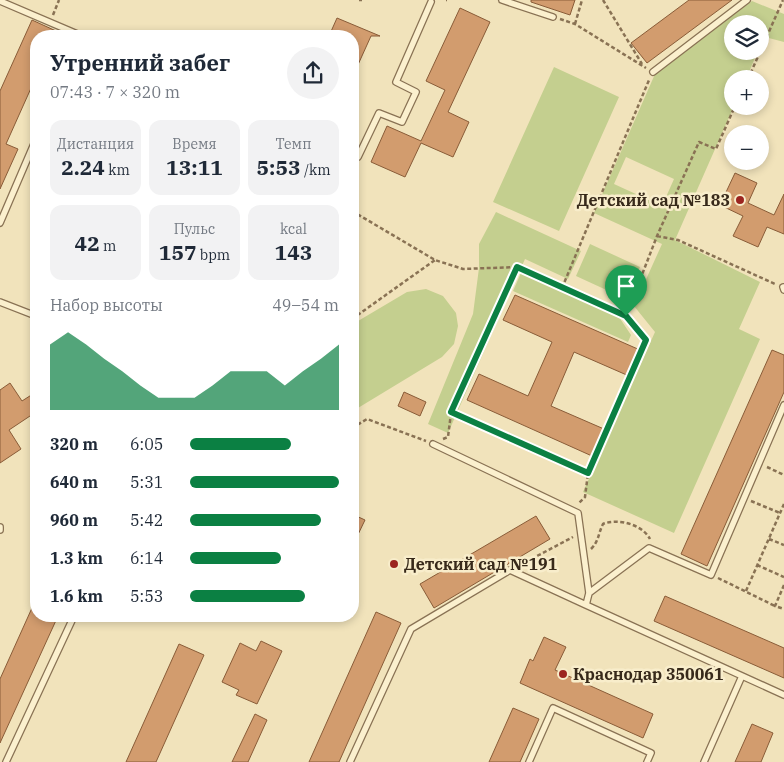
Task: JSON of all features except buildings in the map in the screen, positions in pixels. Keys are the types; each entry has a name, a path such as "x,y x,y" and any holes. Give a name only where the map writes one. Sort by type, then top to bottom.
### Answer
{"lane":[{"path":"502,0 553,17"},
{"path":"652,72 746,0"},
{"path":"4,1 69,30"},
{"path":"359,156 379,113 402,122 416,92 396,82 431,2"},
{"path":"0,223 30,153"},
{"path":"0,302 30,314"},
{"path":"589,592 649,548 711,575 784,405"},
{"path":"433,444 578,513 589,592 586,606"},
{"path":"350,762 411,629 510,570 784,695"},
{"path":"6,762 71,622"},
{"path":"704,762 742,676"},
{"path":"529,762 553,708 651,753 647,762"}],"path":[{"path":"50,21 59,0"},
{"path":"575,24 582,0"},
{"path":"603,0 642,66"},
{"path":"752,70 783,0"},
{"path":"553,17 575,24 652,72 562,288"},
{"path":"626,316 657,236 698,142 716,149 731,115"},
{"path":"359,215 435,260 464,269 517,267 626,316 646,340 588,473 585,497 572,510"},
{"path":"657,236 678,240 784,288"},
{"path":"359,314 435,260"},
{"path":"359,424 367,419 433,444 448,437 451,412 517,267"},
{"path":"451,412 588,473"},
{"path":"759,464 784,475"},
{"path":"744,498 780,513"},
{"path":"746,591 784,504"},
{"path":"584,557 597,543 598,534 603,524 608,522 624,522 645,533 649,537 649,548"},
{"path":"510,570 581,533"},
{"path":"769,538 784,545"},
{"path":"757,565 784,577"},
{"path":"711,575 784,610"},
{"path":"775,606 784,585"}],"green space":[{"path":"752,1 784,14 784,42 769,38 769,15 733,15"},
{"path":"724,22 724,60 754,60 750,70 724,70 724,115 730,115 675,240 760,282 739,329 760,339 674,533 583,492 655,332 634,306 662,244 594,213 655,74","holes":["626,157 674,179 662,206 614,184"]},
{"path":"554,67 619,97 559,231 493,202"},
{"path":"496,212 581,251 568,279 525,259 448,433 428,424 473,314 479,268 479,244"},
{"path":"590,244 640,267 626,299 576,276"},
{"path":"521,273 619,317 631,335 628,342 513,291"},
{"path":"426,289 443,296 456,313 458,326 454,344 442,357 359,407 359,320 407,292"}],"place":[{"name":"Детский сад №183","path":"740,200"},
{"name":"Детский сад №191","path":"394,564"},
{"name":"Краснодар 350061","path":"563,674"}],"route":[{"path":"517,267 626,316 646,340 588,473 451,412 517,267"}]}
